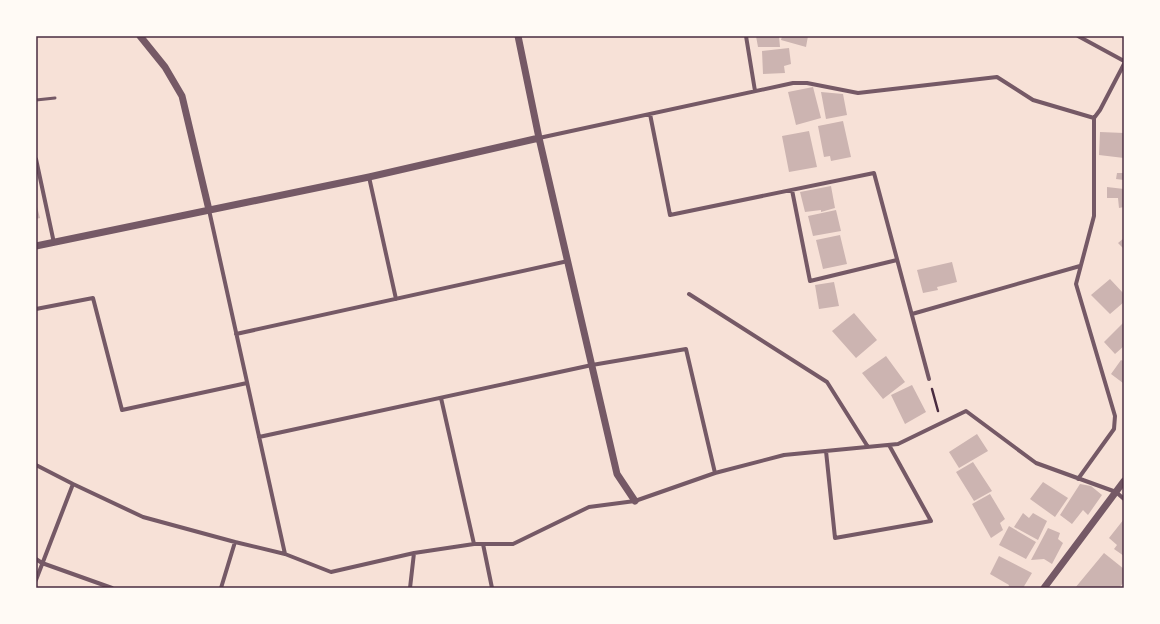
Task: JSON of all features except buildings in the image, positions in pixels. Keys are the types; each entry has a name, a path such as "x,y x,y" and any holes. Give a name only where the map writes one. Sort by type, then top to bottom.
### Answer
{"street":[{"path":"140,36 166,66 182,96 209,210 285,554"},
{"path":"518,36 539,138 617,474 635,500"},
{"path":"746,36 756,91"},
{"path":"1078,36 1124,62 1100,110 1094,118 1094,216 1076,284 1115,416 1114,429 1078,479"},
{"path":"36,246 369,177 539,138 793,83 807,83 858,93 997,77 1033,100 1094,118"},
{"path":"650,114 670,215 874,174 929,379"},
{"path":"36,159 54,243"},
{"path":"369,177 396,299"},
{"path":"792,190 810,280 897,260"},
{"path":"236,334 568,261"},
{"path":"912,314 1080,266"},
{"path":"689,294 827,382 868,447"},
{"path":"36,309 93,298 122,410 247,383"},
{"path":"259,437 592,365 686,349 716,473"},
{"path":"441,398 474,544"},
{"path":"36,465 143,517 285,554 331,572 414,553 474,544 513,544 589,507 635,500 716,473 784,455 898,444 966,411 1036,463 1116,492 1124,499"},
{"path":"826,451 835,538 931,521 889,445"},
{"path":"1044,588 1124,481"},
{"path":"36,580 73,484"},
{"path":"221,588 235,542"},
{"path":"483,544 492,588"},
{"path":"410,588 414,553"},
{"path":"36,559 42,563 112,588"}],"lane":[{"path":"36,100 55,98"}],"path":[{"path":"929,379 942,423"}]}
